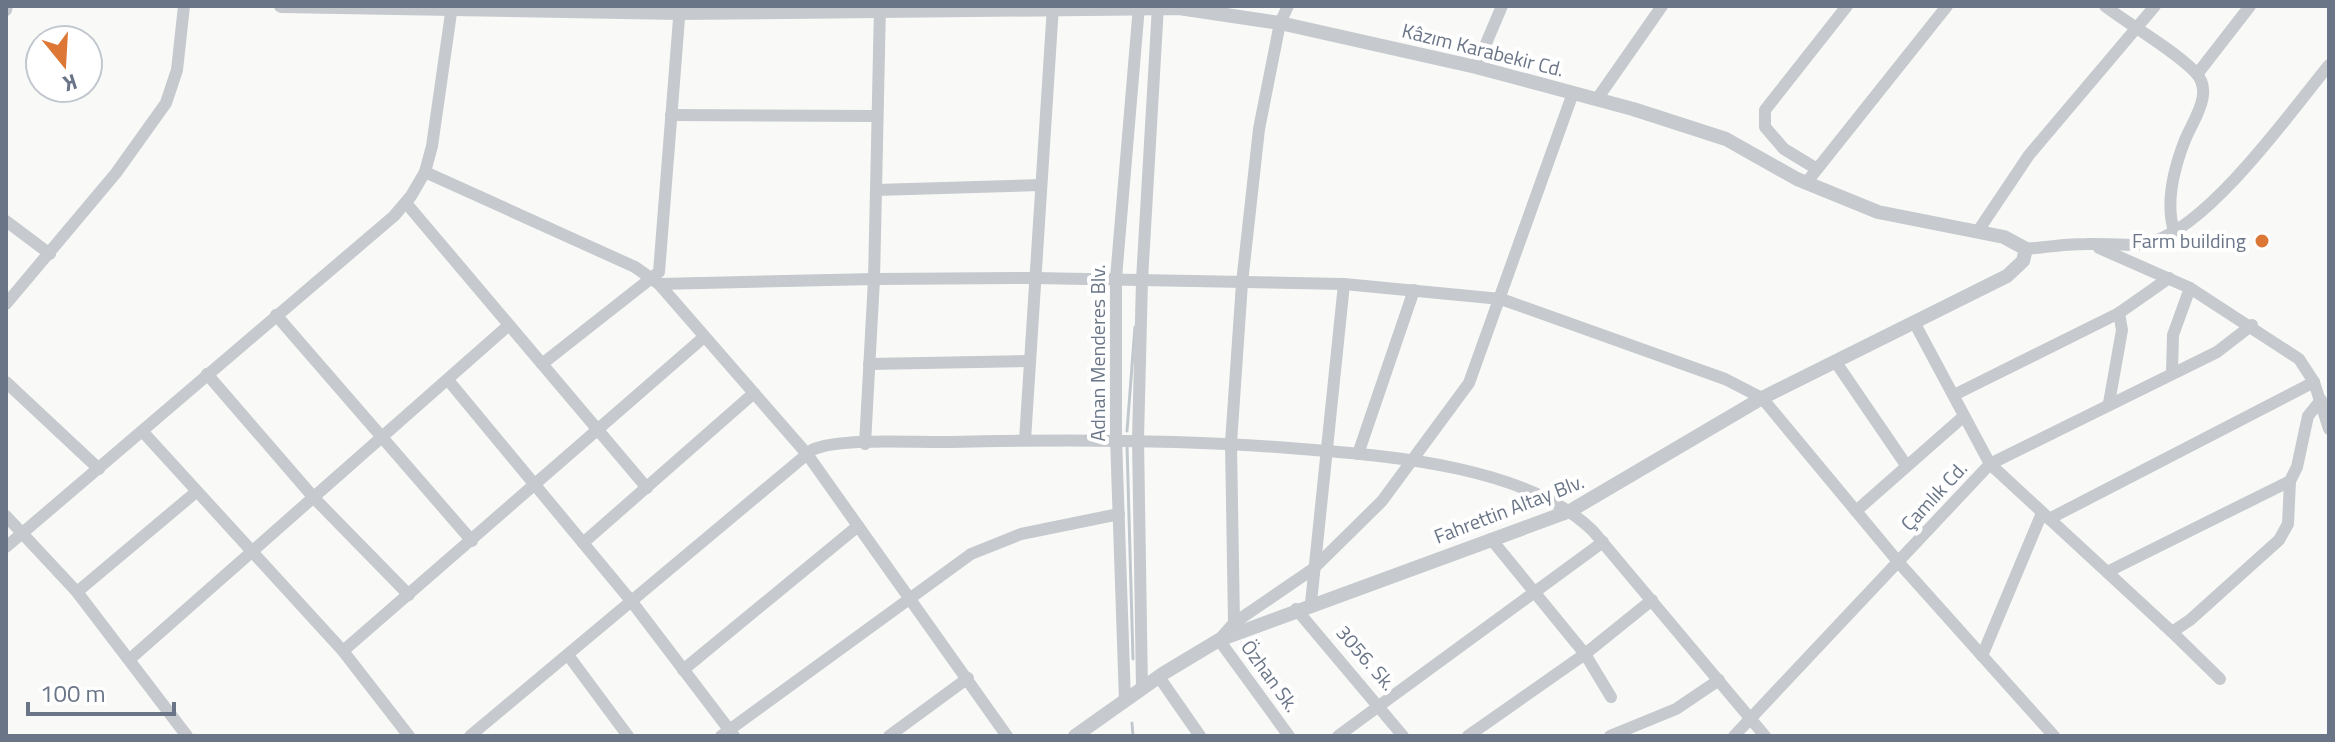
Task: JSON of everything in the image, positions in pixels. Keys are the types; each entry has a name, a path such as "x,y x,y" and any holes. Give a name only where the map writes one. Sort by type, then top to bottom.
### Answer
{"street":[{"path":"6,304 116,173 166,103 177,70 184,6"},
{"name":"Kâzım Karabekir Cd.","path":"281,6 451,9 1158,6 1280,23 1476,67 1597,99 1726,139 1806,183 1878,212 2004,237 2026,249"},
{"name":"Adnan Menderes Blv.","path":"1142,689 1138,439 1142,280 1158,6"},
{"path":"1234,623 1231,443 1242,283 1259,129 1280,23 1288,6"},
{"path":"1476,67 1502,6"},
{"path":"1597,99 1662,6"},
{"path":"1817,169 1784,149 1765,127 1765,110 1847,6"},
{"path":"1806,183 1947,6"},
{"path":"2105,6 2198,73 2203,94 2201,104 2185,141 2170,197 2169,214 2174,231"},
{"path":"1978,231 2029,155 2155,6"},
{"path":"2198,73 2250,6"},
{"path":"1025,440 1053,7"},
{"name":"Adnan Menderes Blv.","path":"1125,701 1116,438 1116,278 1139,8"},
{"path":"6,547 406,203 425,172 432,146 451,9"},
{"path":"656,281 661,262 680,9"},
{"path":"865,444 874,279 875,116 880,9"},
{"path":"2026,249 2089,243 2122,245 2154,241 2174,231 2230,186 2329,65"},
{"path":"1219,640 1234,623 1313,569 1382,501 1469,383 1573,93"},
{"path":"671,115 875,116"},
{"path":"425,172 635,267 656,281 807,454 1007,736"},
{"path":"876,190 1041,185"},
{"path":"406,203 647,488"},
{"path":"6,221 50,254"},
{"path":"2089,243 2190,288 2252,325 2299,359 2314,382 2329,429"},
{"name":"Fahrettin Altay Blv.","path":"1075,736 1159,677 1219,640 1311,603 1570,511 1762,398 2007,276 2023,261 2026,249"},
{"path":"542,364 656,281 1116,278 1344,284 1501,299 1725,379 1762,398 1900,564 2054,736"},
{"path":"1954,395 2119,313 2169,278"},
{"path":"1311,603 1344,284"},
{"path":"2172,372 2173,335 2190,288"},
{"path":"1358,454 1414,290"},
{"path":"2109,403 2122,330 2119,313"},
{"path":"276,315 472,541"},
{"path":"1914,322 1990,464 2220,679"},
{"path":"130,659 509,325"},
{"name":"Çamlık Cd.","path":"1734,736 1900,564 1990,464 2217,352 2252,325"},
{"path":"343,651 704,337"},
{"path":"869,364 1030,361"},
{"path":"1835,361 1906,465"},
{"path":"207,374 315,499 409,595"},
{"path":"448,380 632,602 728,734 971,554 998,541 1119,514"},
{"path":"6,382 99,469"},
{"path":"1982,656 2046,516 2314,382"},
{"path":"583,543 754,393"},
{"path":"2172,632 2190,620 2279,540 2289,516 2290,481 2297,467 2308,416 2321,400"},
{"path":"1856,511 1964,416"},
{"path":"143,432 343,651 409,736"},
{"path":"470,736 807,454 823,446 1116,438 1231,443 1413,459 1490,476 1570,511 1603,542 1765,736"},
{"path":"2107,572 2290,481"},
{"path":"77,592 196,492"},
{"path":"6,516 25,532 77,592 187,736"},
{"path":"683,670 858,526"},
{"path":"1491,539 1585,654 1611,697"},
{"path":"1338,736 1603,542"},
{"path":"1468,736 1585,654 1652,600"},
{"name":"3056. Sk.","path":"1296,609 1380,704 1403,736"},
{"name":"Özhan Sk.","path":"1219,640 1289,736"},
{"path":"568,655 628,736"},
{"path":"1159,677 1200,736"},
{"path":"889,736 968,678"},
{"path":"1610,736 1676,709 1719,680"}],"waterway":[{"path":"1127,431 1135,327"},
{"path":"1127,445 1133,659"},
{"path":"1132,723 1133,736"}],"place":[{"name":"Farm building","path":"2262,241"}]}
